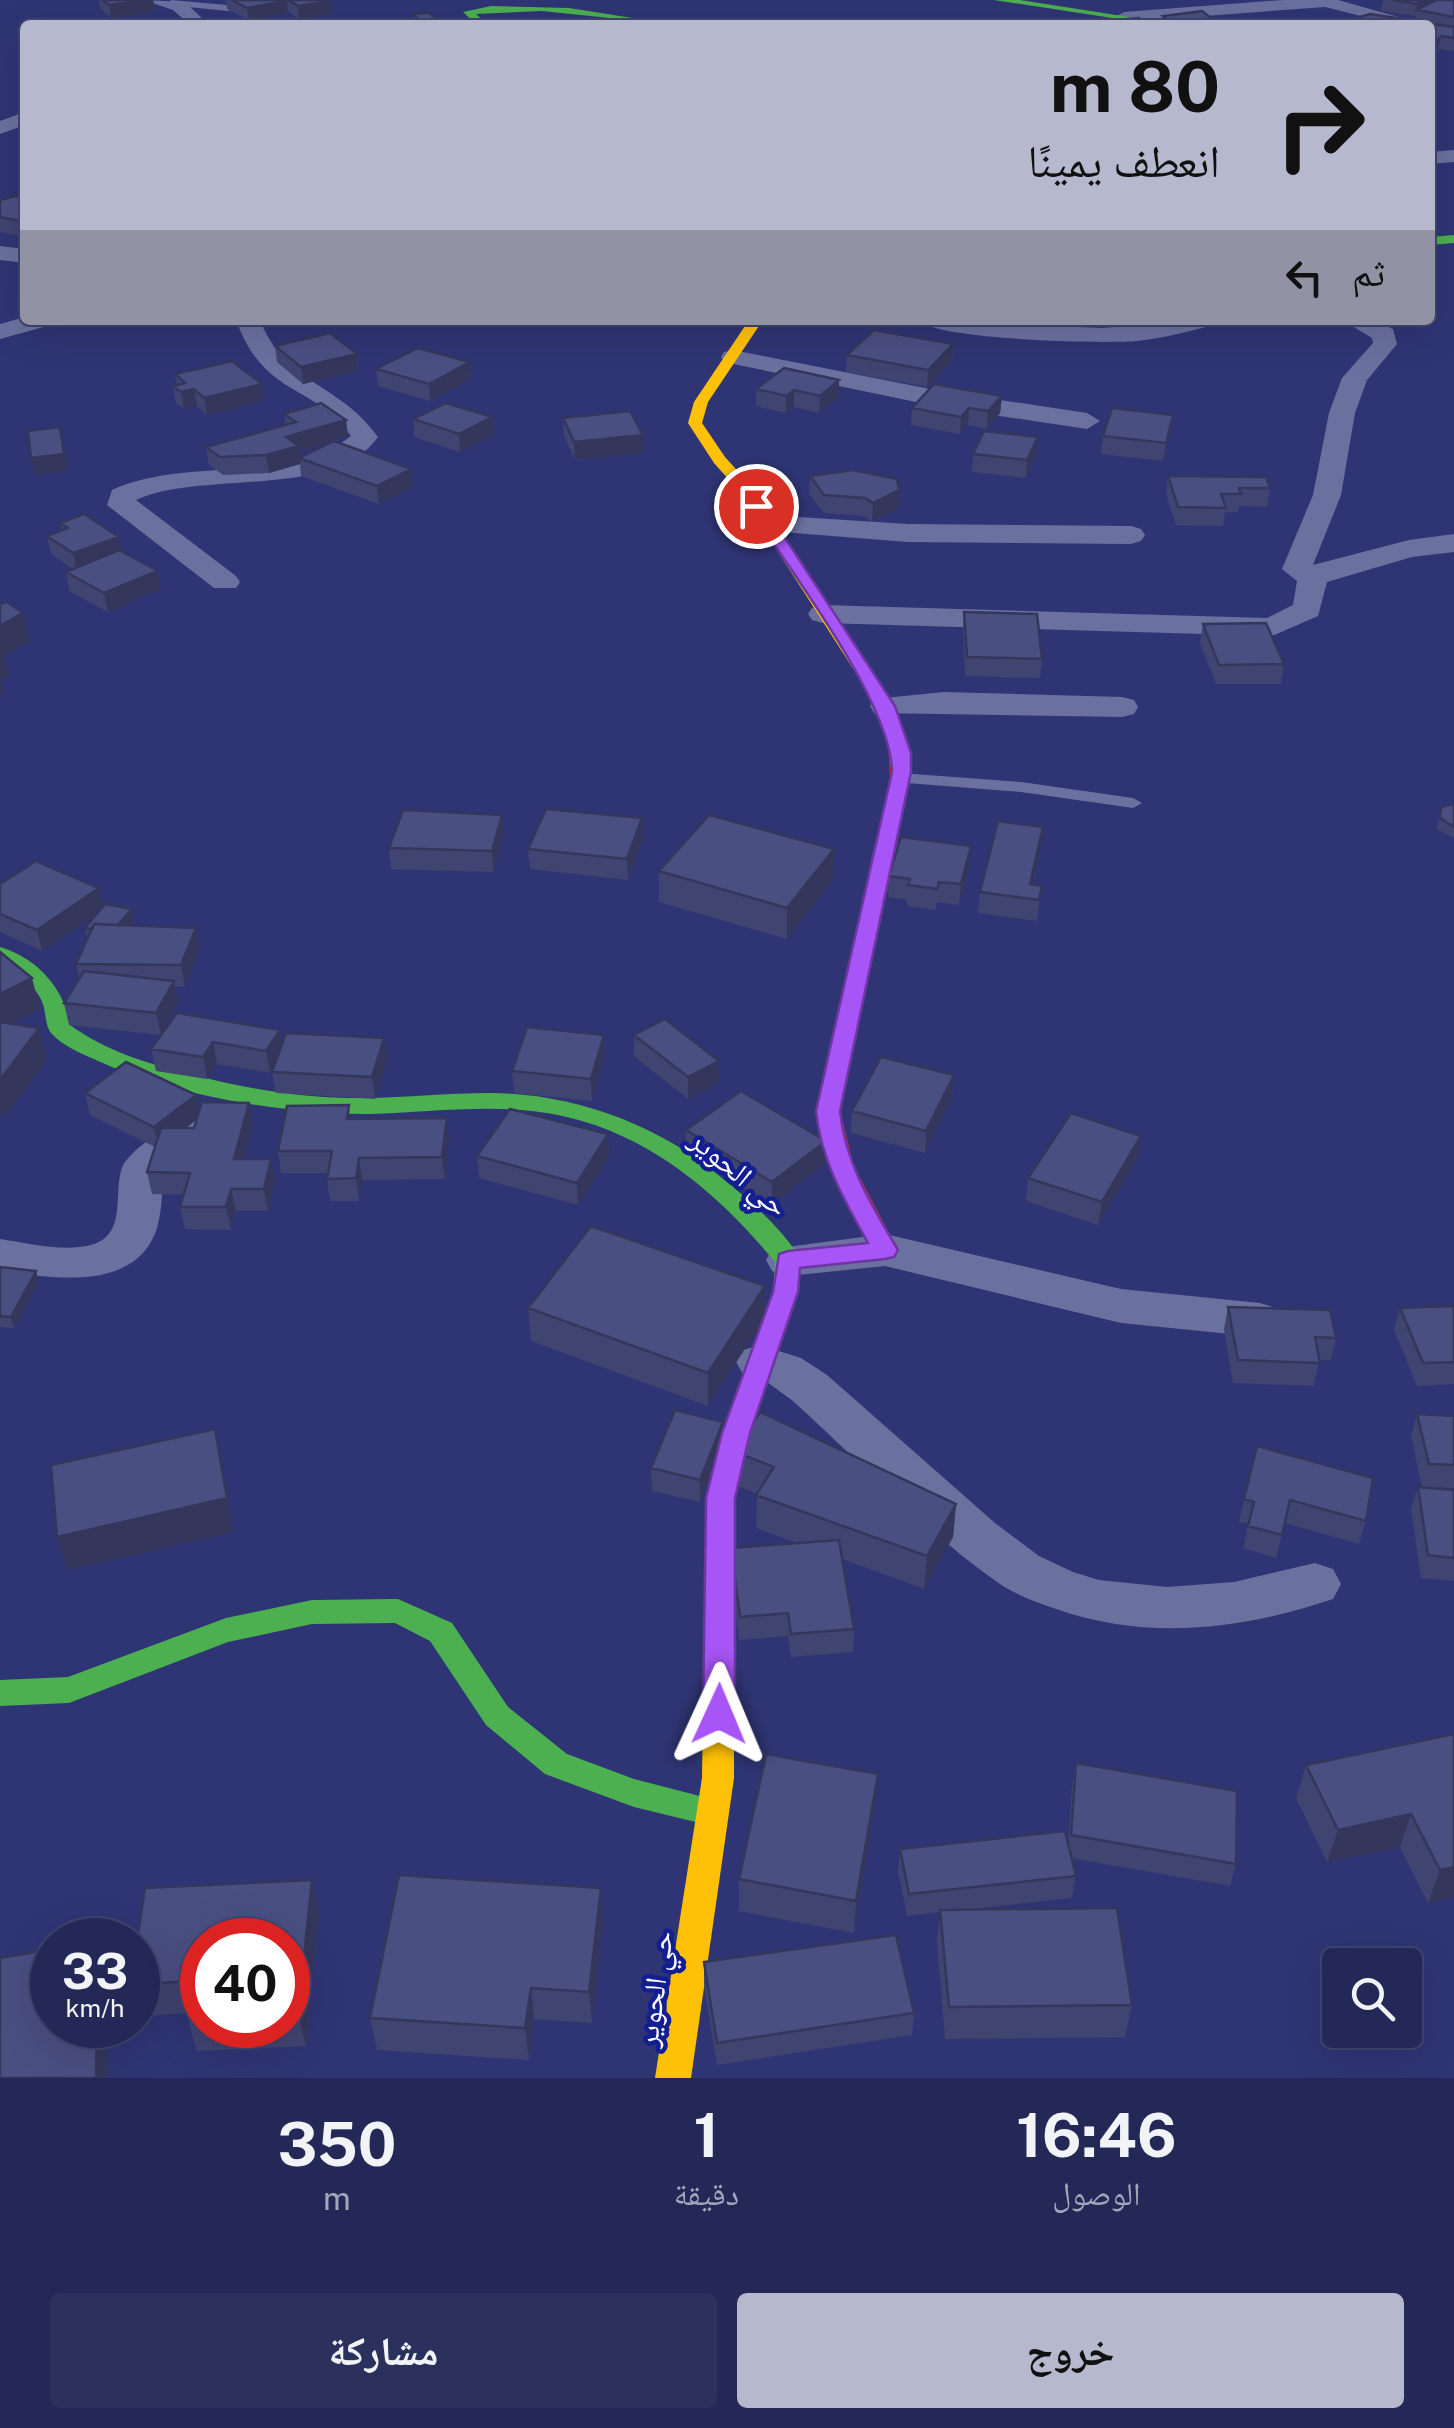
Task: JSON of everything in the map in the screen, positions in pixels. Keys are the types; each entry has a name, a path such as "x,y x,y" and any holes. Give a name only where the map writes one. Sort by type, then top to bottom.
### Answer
{"street":[{"path":"999,0 1109,20"},
{"path":"162,1 192,20"},
{"path":"1126,20 1328,1 1401,20"},
{"path":"479,11 520,2 639,20"},
{"path":"0,332 24,325"},
{"path":"225,582 121,505 122,496 167,483 294,472 348,450 365,437 352,420 282,374 254,344 249,325"},
{"path":"753,325 701,402 695,423 767,524 886,706 901,753 900,778 828,1111 830,1134 845,1179 885,1250"},
{"path":"979,325 1068,334 1145,331 1177,325"},
{"path":"1363,325 1386,338 1355,378 1342,412 1327,496 1296,565 1300,572 1314,576 1409,549 1454,543"},
{"path":"733,356 940,399 1087,420"},
{"path":"767,524 908,534 994,531 1132,535"},
{"path":"824,614 1272,627 1306,610 1314,576"},
{"path":"886,706 944,702 1122,706"},
{"name":"حي الحوير","path":"0,953 38,980 58,1001 59,1028 78,1046 126,1065 229,1092 286,1102 350,1106 472,1100 526,1103 592,1114 628,1129 691,1167 759,1221 788,1260 786,1292 736,1433 720,1498 718,1778 673,2078"},
{"path":"0,1255 81,1262 114,1255 131,1238 143,1168 156,1154 184,1140 229,1092"},
{"path":"788,1260 885,1250 1121,1306 1260,1320"},
{"path":"760,1362 784,1370 810,1388 977,1536 1021,1571 1055,1587 1099,1602 1168,1609 1234,1604 1314,1584"},
{"path":"0,1693 68,1690 226,1630 312,1612 398,1611 441,1632 497,1716 556,1764 634,1794 712,1812"}],"lane":[{"path":"162,1 228,8 252,0"},
{"path":"900,778 1022,788 1133,803"}],"building":[{"path":"103,0 146,0 109,5"},
{"path":"232,0 286,0 287,1 247,8"},
{"path":"289,0 328,0 330,1 298,6"},
{"path":"1436,0 1454,0 1454,17 1417,10"},
{"path":"1202,11 1213,20 1168,20 1163,16"},
{"path":"428,13 440,20 419,20 413,14"},
{"path":"1370,14 1403,19 1354,20"},
{"path":"1435,25 1454,27 1454,38 1441,36 1437,41"},
{"path":"20,197 20,221 0,217 0,200"},
{"path":"874,330 953,344 928,370 847,355"},
{"path":"330,333 357,354 301,367 275,346"},
{"path":"418,348 470,362 429,384 376,369"},
{"path":"232,361 262,384 204,398 194,389 181,392 173,386 185,383 175,374"},
{"path":"784,368 839,380 820,396 794,390 786,396 756,389"},
{"path":"934,384 1002,396 988,411 969,408 961,417 912,408"},
{"path":"321,403 346,420 286,437 299,446 266,455 220,457 206,447 296,422 284,414"},
{"path":"446,403 492,417 459,434 413,419"},
{"path":"1112,408 1173,415 1166,443 1103,436"},
{"path":"630,411 643,435 574,442 563,418"},
{"path":"60,427 64,454 31,458 28,431"},
{"path":"984,431 1038,437 1027,460 973,454"},
{"path":"334,441 411,469 377,486 299,458"},
{"path":"853,470 897,479 899,490 873,503 865,498 824,495 810,476"},
{"path":"1168,476 1266,477 1270,488 1239,488 1241,494 1221,494 1226,508 1178,507"},
{"path":"84,514 119,537 73,553 47,536 68,528 60,523"},
{"path":"119,550 158,571 104,593 66,572"},
{"path":"7,602 23,613 0,626 0,604"},
{"path":"964,612 1037,614 1042,659 967,657"},
{"path":"1266,623 1284,664 1219,665 1203,624"},
{"path":"1454,804 1454,827 1440,818 1441,807"},
{"path":"546,809 642,818 627,859 528,849"},
{"path":"403,810 502,815 492,851 389,848"},
{"path":"709,815 834,849 787,908 659,871"},
{"path":"998,821 1043,827 1030,884 1042,886 1039,900 980,892"},
{"path":"901,837 971,846 961,884 939,882 937,889 908,885 910,879 889,876"},
{"path":"36,861 99,888 37,930 0,914 0,884"},
{"path":"105,904 132,909 118,925 94,924 92,929 85,928"},
{"path":"94,924 196,928 181,965 76,964"},
{"path":"0,952 32,978 0,994"},
{"path":"84,971 174,981 156,1013 64,1003"},
{"path":"177,1013 280,1030 266,1051 213,1042 203,1057 151,1049"},
{"path":"665,1019 719,1061 688,1077 634,1035"},
{"path":"0,1022 39,1028 0,1080"},
{"path":"527,1027 604,1035 591,1079 512,1071"},
{"path":"286,1033 384,1038 372,1077 272,1072"},
{"path":"881,1057 954,1075 926,1131 852,1111"},
{"path":"126,1062 196,1095 154,1127 85,1093"},
{"path":"741,1091 826,1141 772,1182 686,1130"},
{"path":"202,1102 249,1103 234,1159 271,1159 264,1189 231,1189 226,1207 180,1207 190,1173 147,1172 161,1128 194,1128"},
{"path":"349,1105 347,1119 447,1118 442,1157 359,1158 356,1178 327,1179 332,1151 278,1151 287,1106"},
{"path":"510,1109 608,1134 577,1183 477,1156"},
{"path":"1071,1113 1141,1136 1102,1202 1028,1178"},
{"path":"591,1226 765,1286 708,1373 528,1308"},
{"path":"0,1267 36,1271 11,1317 0,1316"},
{"path":"1454,1306 1454,1362 1423,1363 1400,1308"},
{"path":"1228,1307 1330,1310 1336,1338 1315,1337 1320,1363 1238,1360"},
{"path":"675,1410 723,1422 700,1480 651,1468"},
{"path":"760,1412 956,1504 927,1556 756,1495 774,1467 735,1452"},
{"path":"1417,1414 1454,1416 1454,1465 1429,1464"},
{"path":"215,1429 227,1498 57,1537 51,1465"},
{"path":"1257,1446 1373,1478 1366,1521 1290,1500 1282,1535 1248,1526 1254,1502 1244,1499"},
{"path":"1418,1487 1454,1490 1454,1558 1428,1555"},
{"path":"839,1540 854,1629 791,1634 788,1613 740,1617 731,1548"},
{"path":"1454,1734 1454,1867 1440,1870 1411,1814 1338,1830 1306,1765"},
{"path":"766,1754 878,1774 856,1901 739,1879"},
{"path":"1076,1763 1237,1791 1236,1864 1071,1835"},
{"path":"1065,1831 1076,1876 909,1894 900,1849"},
{"path":"399,1875 601,1888 589,1992 531,1988 525,2028 370,2018"},
{"path":"312,1880 308,1918 180,1918 180,1982 160,1983 160,1918 140,1918 145,1888"},
{"path":"1117,1908 1132,2005 949,2007 940,1910"},
{"path":"896,1935 914,2013 717,2043 704,1962"},
{"path":"30,1953 30,2048 97,2048 96,2078 0,2078 0,1958"}],"traffic: fast":[{"path":"999,0 1124,17 1117,20"},
{"path":"477,20 468,12 542,8 637,20"},
{"path":"1435,241 1454,239"},
{"path":"0,953 33,975 48,991 59,1028 89,1048 138,1068 230,1091 308,1104 508,1101 550,1105 591,1115 665,1149 731,1198 788,1260 786,1292 757,1374"},
{"path":"0,1693 69,1690 226,1630 312,1612 398,1611 441,1632 497,1716 556,1764 634,1793 712,1812"}],"traffic: slow":[{"path":"753,325 701,402 695,423 719,460 745,488 886,706 897,741"},
{"path":"673,2078 718,1778 720,1498 736,1433 757,1374"}],"traffic: jam":[{"path":"885,1250 842,1166 828,1111 900,778 897,741"}],"route":[{"path":"719,1714 720,1498 736,1433 786,1292 788,1260 885,1250 845,1179 830,1134 828,1111 902,772 901,753 886,706 842,644 756,506"}]}
